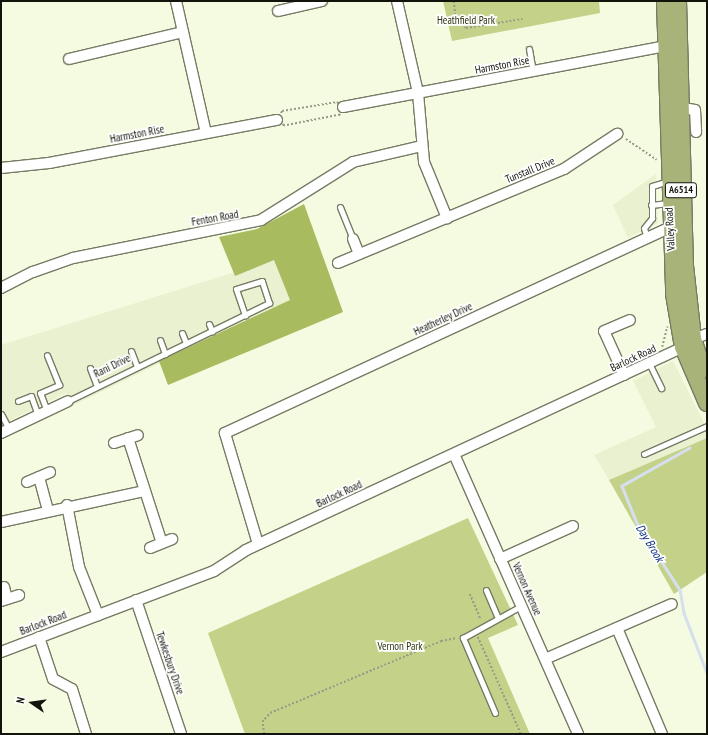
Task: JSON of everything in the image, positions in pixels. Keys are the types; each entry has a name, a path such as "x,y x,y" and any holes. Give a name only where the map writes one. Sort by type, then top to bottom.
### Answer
{"highway":[{"name":"Valley Road","path":"665,1 668,203 674,299 694,340 707,377"},
{"name":"Valley Road","path":"678,1 678,107 685,266 694,340 707,403"}],"street":[{"path":"176,1 206,133"},
{"path":"278,11 322,1"},
{"path":"397,1 418,93 421,146 447,218"},
{"path":"69,59 183,32"},
{"name":"Harmston Rise","path":"343,107 665,46"},
{"path":"678,107 695,110 696,132"},
{"name":"Harmston Rise","path":"1,168 48,163 277,120"},
{"name":"Tunstall Drive","path":"338,263 371,249 392,236 447,218 564,169 617,134"},
{"name":"Fenton Road","path":"1,288 33,272 74,258 261,220 353,162 421,146"},
{"name":"Heatherley Drive","path":"258,544 225,433 670,227"},
{"path":"353,239 359,254"},
{"path":"624,375 604,331 630,320"},
{"name":"Barlock Road","path":"1,652 214,571 258,544 654,361 694,340"},
{"name":"Rani Drive","path":"5,431 68,401"},
{"path":"114,443 138,435"},
{"path":"128,438 162,543"},
{"name":"Vernon Avenue","path":"454,454 578,734"},
{"path":"27,482 50,472"},
{"path":"39,477 48,510"},
{"path":"1,522 67,505 144,491"},
{"path":"67,505 79,567 98,615"},
{"path":"500,559 573,526"},
{"path":"150,548 172,539"},
{"path":"4,587 4,600 19,595"},
{"name":"Tewkesbury Drive","path":"136,600 181,734"},
{"path":"545,659 672,604"},
{"path":"617,628 662,734"},
{"path":"39,637 53,679 72,689 86,734"}],"lane":[{"path":"529,49 533,71"},
{"path":"647,238 644,228 652,218 652,186 668,181"},
{"path":"652,205 668,203"},
{"path":"340,207 353,239"},
{"name":"Rani Drive","path":"68,401 97,386 165,354 186,343 212,331 233,320 245,315 269,303 262,281 236,289 245,315"},
{"path":"209,324 212,331"},
{"path":"182,333 186,343"},
{"path":"160,340 165,354"},
{"path":"131,351 137,367"},
{"path":"43,413 40,392 59,385 47,355"},
{"path":"654,361 661,388"},
{"path":"90,368 97,386"},
{"path":"18,401 30,396 43,413"},
{"path":"1,414 5,431"},
{"path":"644,454 707,426"},
{"path":"486,590 497,616"},
{"path":"495,713 463,638 484,627 497,616 521,606"}],"path":[{"path":"454,1 458,23 466,28 522,19"},
{"path":"337,102 343,107 340,115 326,118 284,126 277,120 282,111 337,102"},
{"path":"617,134 659,161"},
{"path":"654,361 668,322"},
{"path":"470,594 484,627"},
{"path":"476,632 521,734"},
{"path":"264,734 262,722 270,713 440,641 463,638"}],"shaded area":[{"path":"656,174 658,223 628,238 613,205"},
{"path":"274,260 290,300 70,407 66,393 1,425 1,345"},
{"path":"673,361 707,429 707,438 609,480 594,455 656,427 633,381"}],"green space":[{"name":"Heathfield Park","path":"443,1 599,1 600,13 452,41"},
{"path":"304,204 343,312 168,385 159,361 290,300 274,260 235,276 219,237 257,229"},
{"path":"707,438 707,572 674,594 609,480"},
{"name":"Vernon Park","path":"468,518 518,625 488,638 530,734 245,734 208,633"}],"waterway":[{"name":"Day Brook","path":"690,448 622,486 637,523 680,590 684,613 707,673"}]}
